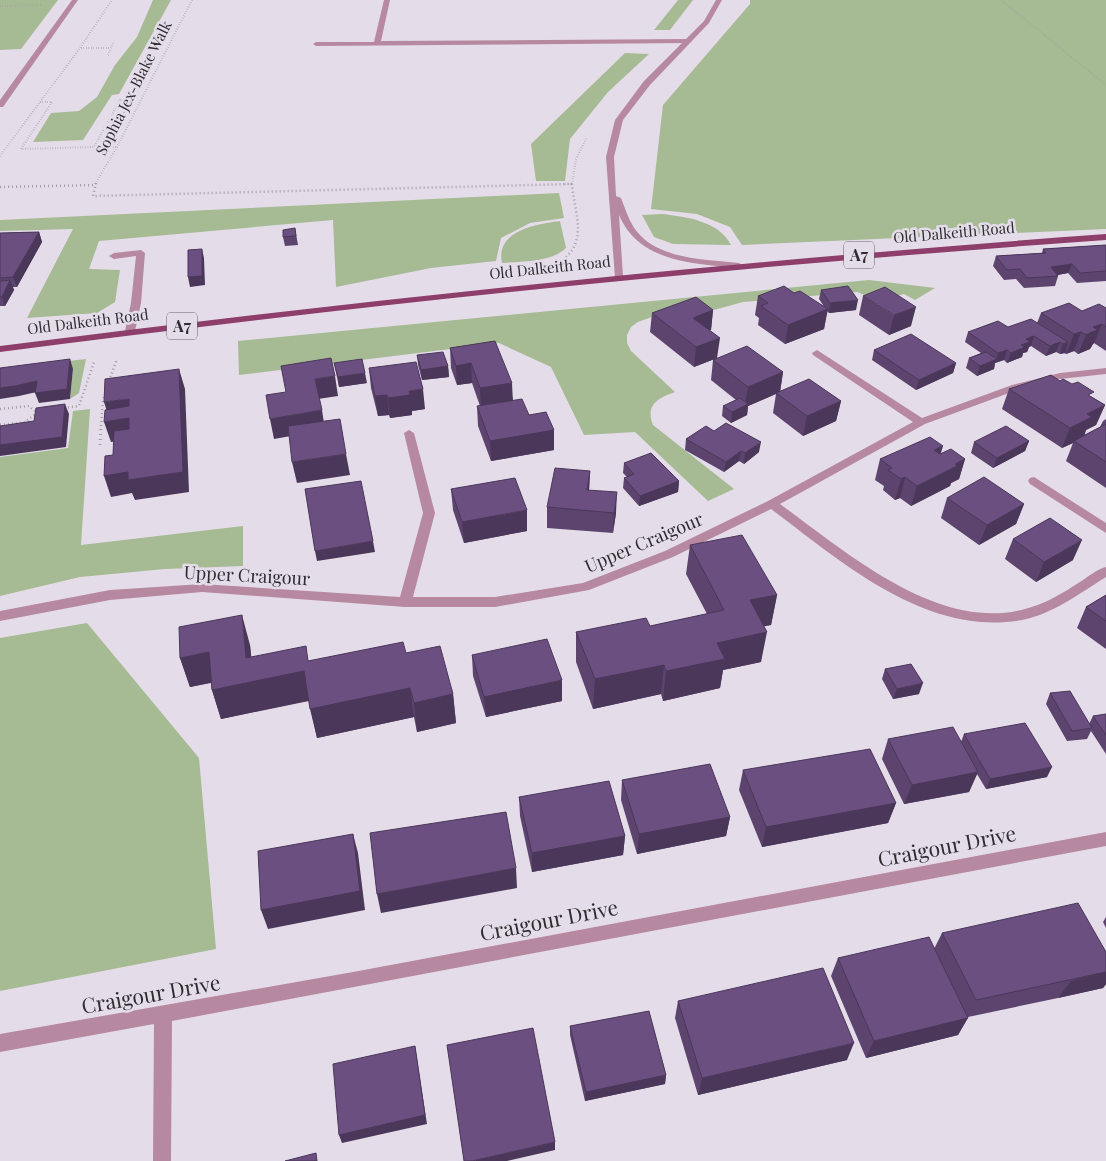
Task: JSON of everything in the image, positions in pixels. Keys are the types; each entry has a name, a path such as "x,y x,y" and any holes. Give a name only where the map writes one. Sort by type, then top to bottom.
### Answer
{"main road":[{"name":"Old Dalkeith Road","path":"0,349 130,331 374,302 618,276 1106,237"}],"street":[{"path":"0,105 75,0"},
{"path":"377,43 387,0"},
{"path":"618,276 617,234 611,185 610,157 619,120 647,83 707,22 719,0"},
{"path":"316,44 689,41"},
{"path":"611,185 631,230 648,247 679,256 739,266"},
{"path":"114,256 141,253 136,303 130,331"},
{"path":"817,353 921,422"},
{"name":"Upper Craigour","path":"0,616 110,595 202,588 405,602 496,602 585,587 670,554 772,504 921,422 1016,387 1060,376 1106,371"},
{"path":"405,602 429,513 409,433"},
{"path":"1034,481 1106,529"},
{"path":"772,504 878,578 912,598 950,614 986,618 1022,615 1055,602 1106,571"},
{"name":"Craigour Drive","path":"0,1043 1106,839"},
{"path":"162,1161 163,1014"}],"path":[{"path":"0,156 80,48 112,0"},
{"name":"Sophia Jex-Blake Walk","path":"95,186 118,146 192,0"},
{"path":"1001,0 1106,85"},
{"path":"108,55 114,41"},
{"path":"80,48 111,48"},
{"path":"40,102 52,102 20,149 94,148 120,100 131,100 105,147 118,146"},
{"path":"0,187 95,186 93,196 572,184"},
{"path":"109,382 118,356 130,331"},
{"path":"62,408 79,406 95,358"},
{"path":"100,445 103,400 106,391"},
{"path":"0,410 29,406 36,412"},
{"path":"0,425 25,422 36,412 45,411"}],"green space":[{"path":"0,0 58,0 21,49 0,50"},
{"path":"153,0 171,0 119,94 112,95 83,140 33,142 51,113 79,111 97,97 115,65 137,37"},
{"path":"678,0 693,0 670,30 654,30"},
{"path":"750,0 1106,0 1106,229 742,245 730,227 697,214 651,209 663,105 750,4"},
{"path":"625,53 649,54 608,92 570,139 565,181 536,181 531,144"},
{"path":"559,193 564,218 530,223 501,238 496,261 431,268 336,287 333,220 99,241 89,269 120,270 115,302 97,313 27,318 73,229 0,231 0,220"},
{"path":"662,214 692,219 710,225 719,230 731,245 673,244 654,237 642,215"},
{"path":"560,221 566,248 560,253 544,259 502,263 501,252 511,236 529,227"},
{"path":"869,280 935,288 915,300 904,294 879,301 857,292 743,302 710,311 657,315 638,322 631,327 627,335 627,343 631,351 675,392 658,400 652,407 651,418 653,425 734,489 708,501 635,432 584,435 551,367 499,343 239,375 238,341"},
{"path":"86,359 79,393 70,399 73,369 0,369"},
{"path":"90,409 81,545 243,526 243,566 165,569 80,577 0,596 0,457 68,448 73,411"},
{"path":"87,623 199,758 216,949 0,991 0,638"}],"building":[{"path":"295,228 296,236 283,237 283,230"},
{"path":"39,232 13,277 0,278 0,233"},
{"path":"1106,245 1106,271 1080,273 1072,264 1051,267 1058,276 1027,278 1020,269 1007,270 996,256 1046,253 1043,249"},
{"path":"202,249 202,276 188,277 188,250"},
{"path":"10,280 2,297 0,297 0,281"},
{"path":"784,286 794,293 800,291 828,309 788,325 761,306 768,303 758,296"},
{"path":"848,286 858,300 830,303 821,290"},
{"path":"885,287 916,307 894,315 863,296"},
{"path":"696,297 713,310 693,318 720,338 696,347 652,313"},
{"path":"1069,303 1082,311 1099,304 1106,308 1106,327 1102,324 1093,327 1098,330 1086,335 1081,332 1074,334 1041,313"},
{"path":"1031,319 1068,342 1063,344 1060,342 1050,346 1034,336 1026,339 1030,342 1021,345 1025,347 1011,353 1007,350 998,353 968,332 998,321 1008,327"},
{"path":"911,334 956,363 919,380 874,350"},
{"path":"495,341 512,383 480,388 471,363 456,366 450,348"},
{"path":"747,346 783,372 748,387 713,360"},
{"path":"443,352 448,366 421,370 417,355"},
{"path":"986,352 997,359 980,366 969,358"},
{"path":"331,358 335,376 315,379 322,410 270,419 266,395 286,392 281,366"},
{"path":"70,359 67,389 35,393 37,381 0,388 0,368"},
{"path":"362,359 365,373 338,377 334,363"},
{"path":"416,362 423,389 409,391 410,395 388,398 387,395 375,396 369,368"},
{"path":"179,369 183,472 128,480 128,472 104,476 105,456 113,455 114,431 129,429 129,418 104,422 105,410 129,406 129,399 104,402 105,379"},
{"path":"1051,375 1060,381 1063,379 1072,384 1078,382 1094,392 1088,395 1105,405 1087,414 1092,417 1070,428 1009,389"},
{"path":"809,379 841,401 807,416 776,393"},
{"path":"740,398 748,404 732,412 723,406"},
{"path":"522,399 529,415 546,412 554,430 490,441 477,406"},
{"path":"65,404 62,437 0,445 0,426 34,421 36,408"},
{"path":"340,419 346,454 292,462 288,426"},
{"path":"726,423 761,442 745,453 741,451 726,462 686,439 706,426 714,431"},
{"path":"1106,424 1106,462 1074,441"},
{"path":"1006,426 1029,441 997,458 974,442"},
{"path":"930,437 943,446 934,450 940,454 951,449 965,459 955,464 957,466 917,486 905,477 901,479 888,470 892,468 880,459"},
{"path":"651,453 679,481 640,496 624,478 634,474 624,463"},
{"path":"555,468 590,471 587,490 617,492 614,513 547,507"},
{"path":"984,477 1024,504 987,525 947,498"},
{"path":"515,478 527,510 462,522 451,489"},
{"path":"361,481 373,541 315,551 305,489"},
{"path":"1050,518 1082,540 1044,562 1013,539"},
{"path":"742,535 777,595 750,600 767,632 717,643 725,659 666,671 664,665 595,679 576,632 646,618 650,626 724,610 690,545"},
{"path":"1106,595 1106,621 1086,607"},
{"path":"242,615 246,658 306,646 308,661 403,642 406,653 440,646 453,694 414,703 410,688 310,709 304,671 212,690 209,652 180,658 179,627"},
{"path":"547,639 562,680 484,697 472,655"},
{"path":"911,664 923,683 897,689 885,669"},
{"path":"1070,691 1092,728 1072,731 1050,693"},
{"path":"1106,714 1106,735 1093,716"},
{"path":"1025,723 1052,767 990,779 964,734"},
{"path":"953,727 978,772 912,785 888,739"},
{"path":"870,749 896,803 766,827 743,770"},
{"path":"710,764 730,817 639,834 622,780"},
{"path":"609,781 625,836 532,853 519,797"},
{"path":"506,812 516,868 377,894 370,833"},
{"path":"353,834 360,891 261,910 258,851"},
{"path":"1078,903 1106,952 1106,972 976,1000 942,933"},
{"path":"929,937 968,1018 874,1041 838,958"},
{"path":"823,968 854,1043 702,1078 678,1001"},
{"path":"649,1011 666,1075 586,1092 570,1026"},
{"path":"533,1028 555,1142 472,1161 464,1161 447,1045"},
{"path":"415,1046 425,1115 339,1135 333,1064"},
{"path":"316,1153 317,1161 285,1161"}]}
